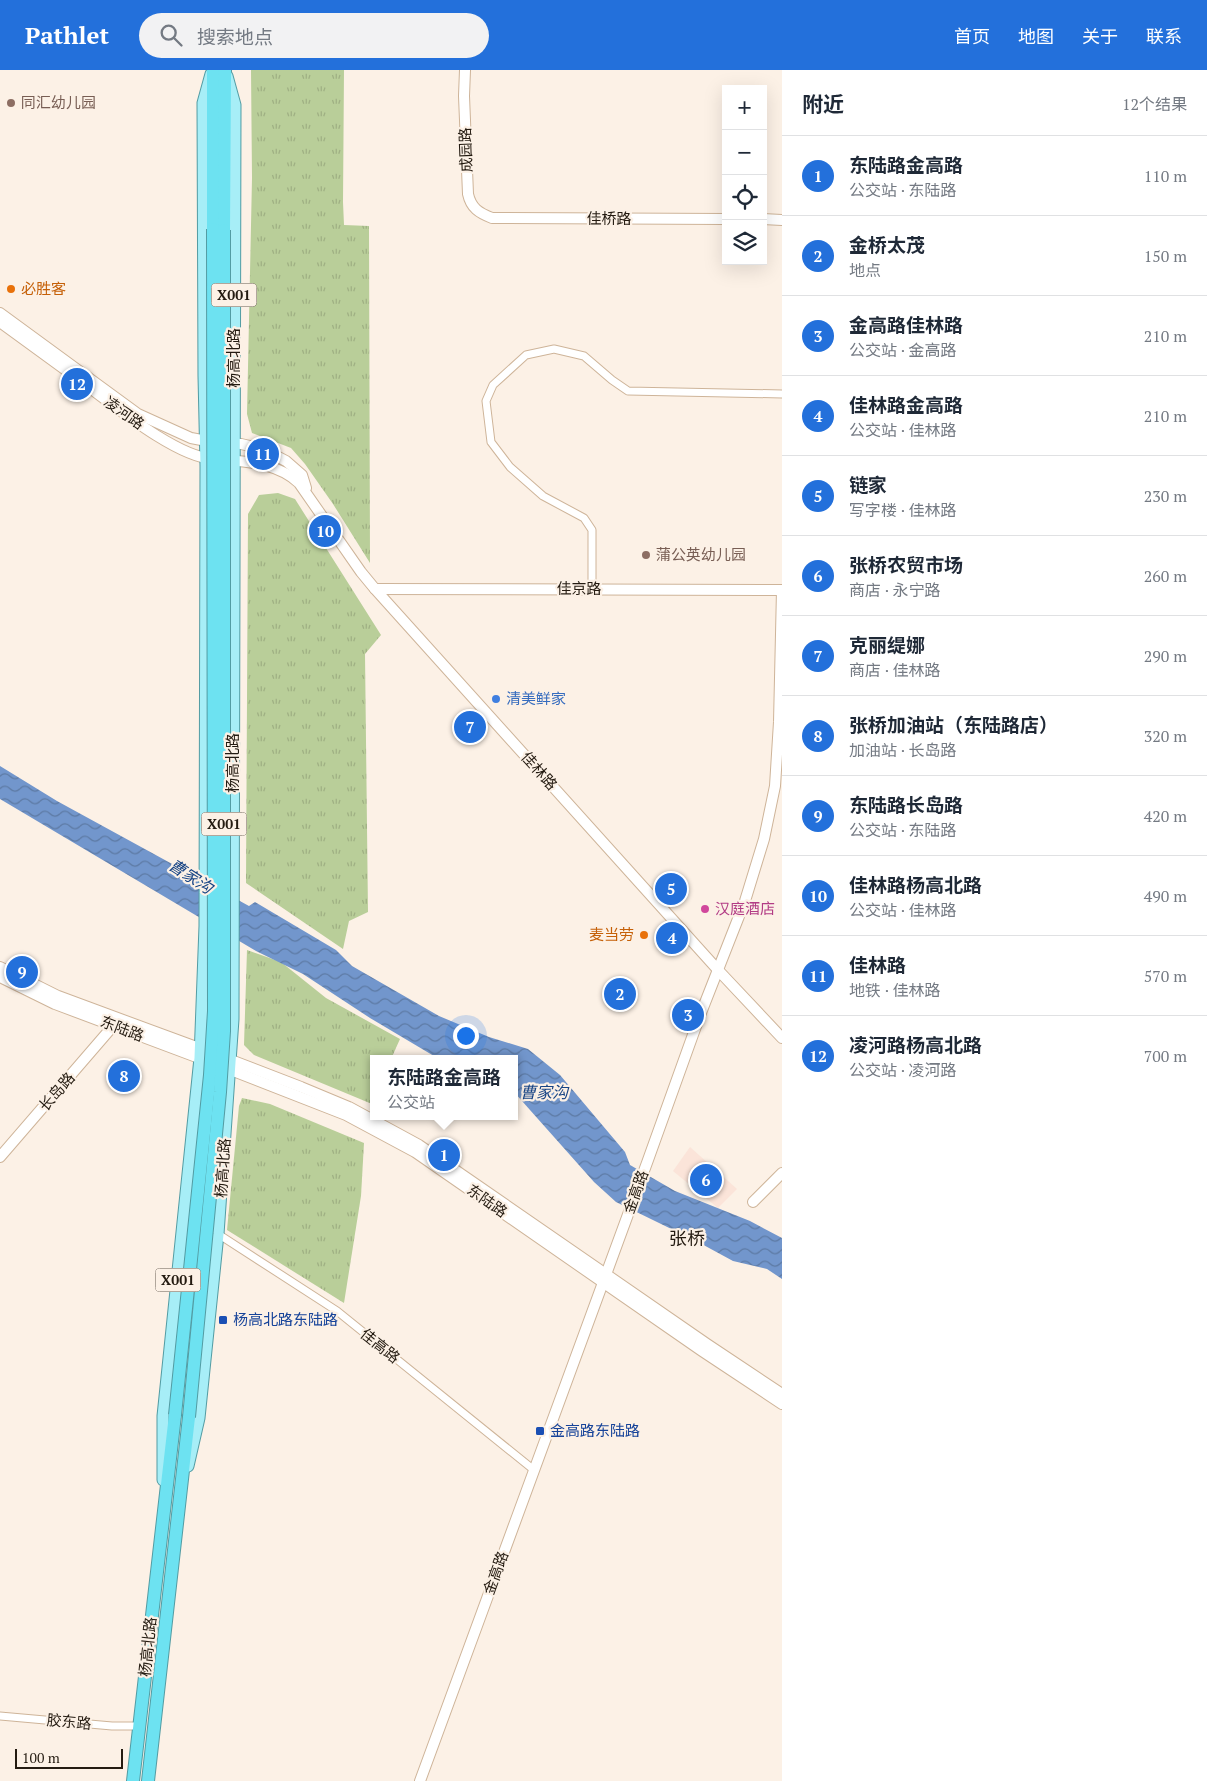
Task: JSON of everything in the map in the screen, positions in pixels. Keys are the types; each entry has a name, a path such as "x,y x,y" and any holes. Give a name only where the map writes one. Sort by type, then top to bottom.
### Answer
{"highway":[{"name":"杨高北路","path":"148,1781 188,1417 220,1092 224,1032 218,230 213,70"},
{"name":"杨高北路","path":"133,1781 175,1416 209,1085 214,1011 218,230 226,70"}],"main road":[{"name":"杨高北路","path":"163,1512 163,1416 200,1054 205,926 206,459 203,103 213,70"},
{"name":"杨高北路","path":"178,1514 199,1418 218,1234 234,1019 235,105 226,70"},
{"name":"杨高北路","path":"153,1781 154,1728"}],"street":[{"name":"成园路","path":"465,70 468,194 476,210 480,214 492,218"},
{"name":"佳桥路","path":"492,218 722,219"},
{"path":"767,220 782,220"},
{"name":"凌河路","path":"0,313 138,414 191,438 205,442"},
{"name":"凌河路","path":"0,322 135,421 178,447 206,459"},
{"path":"592,589 592,530 584,518 543,496 510,468 491,442 486,401 493,385 526,355 554,349 584,356 628,391 782,394"},
{"name":"佳林路","path":"205,442 263,449 286,461 302,475 308,494"},
{"name":"佳林路","path":"206,459 235,461 279,469 290,474 308,494 359,569 378,591 718,970 782,1038"},
{"name":"佳京路","path":"378,591 782,590"},
{"name":"金高路","path":"420,1781 648,1160 698,1018 745,902 779,786 782,590"},
{"name":"佳京路","path":"378,591 782,595"},
{"name":"东陆路","path":"0,967 58,996 200,1054"},
{"name":"东陆路","path":"0,977 46,1000 114,1026 231,1065 322,1104 392,1139 782,1394"},
{"name":"长岛路","path":"0,1157 114,1026"},
{"path":"754,1202 782,1173"},
{"name":"佳高路","path":"218,1234 337,1312 534,1470"},
{"name":"东陆路","path":"604,1278 702,1351 782,1404"},
{"name":"胶东路","path":"0,1716 112,1726 139,1726"}],"shaded area":[{"path":"690,1147 737,1189 718,1208 673,1171"}],"green space":[{"path":"251,70 344,70 344,225 369,226 370,563 305,464 291,448 252,433 247,414 252,178"},
{"path":"278,493 295,499 381,635 365,654 368,912 349,921 343,949 246,883 248,514 259,495"},
{"path":"247,950 281,962 326,998 400,1039 393,1055 370,1055 370,1103 254,1055 244,1045"},
{"path":"242,1098 270,1104 364,1143 361,1196 344,1303 227,1230 239,1106"}],"water":[{"name":"曹家沟","path":"0,766 57,801 249,906 255,902 336,950 352,966 439,1016 489,1037 528,1049 560,1075 625,1152 630,1165 675,1191 750,1221 782,1238 782,1279 767,1269 733,1261 616,1202 594,1182 518,1096 518,1055 432,1055 370,1018 303,974 256,951 0,799"}],"place":[{"name":"同汇幼儿园","path":"11,103"},
{"name":"必胜客","path":"11,289"},
{"name":"凌河路杨高北路","path":"77,384"},
{"name":"佳林路","path":"263,454"},
{"name":"佳林路杨高北路","path":"325,531"},
{"name":"蒲公英幼儿园","path":"646,555"},
{"name":"清美鲜家","path":"496,699"},
{"name":"克丽缇娜","path":"470,727"},
{"name":"链家","path":"671,889"},
{"name":"汉庭酒店","path":"705,909"},
{"name":"麦当劳","path":"644,935"},
{"name":"佳林路金高路","path":"672,938"},
{"name":"东陆路长岛路","path":"22,972"},
{"name":"金桥太茂","path":"620,994"},
{"name":"金高路佳林路","path":"688,1015"},
{"name":"张桥加油站（东陆路店）","path":"124,1076"},
{"name":"东陆路金高路","path":"444,1155"},
{"name":"张桥农贸市场","path":"706,1180"},
{"name":"杨高北路东陆路","path":"223,1320"},
{"name":"金高路东陆路","path":"540,1431"}],"district":[{"name":"张桥","path":"687,1239"}]}
